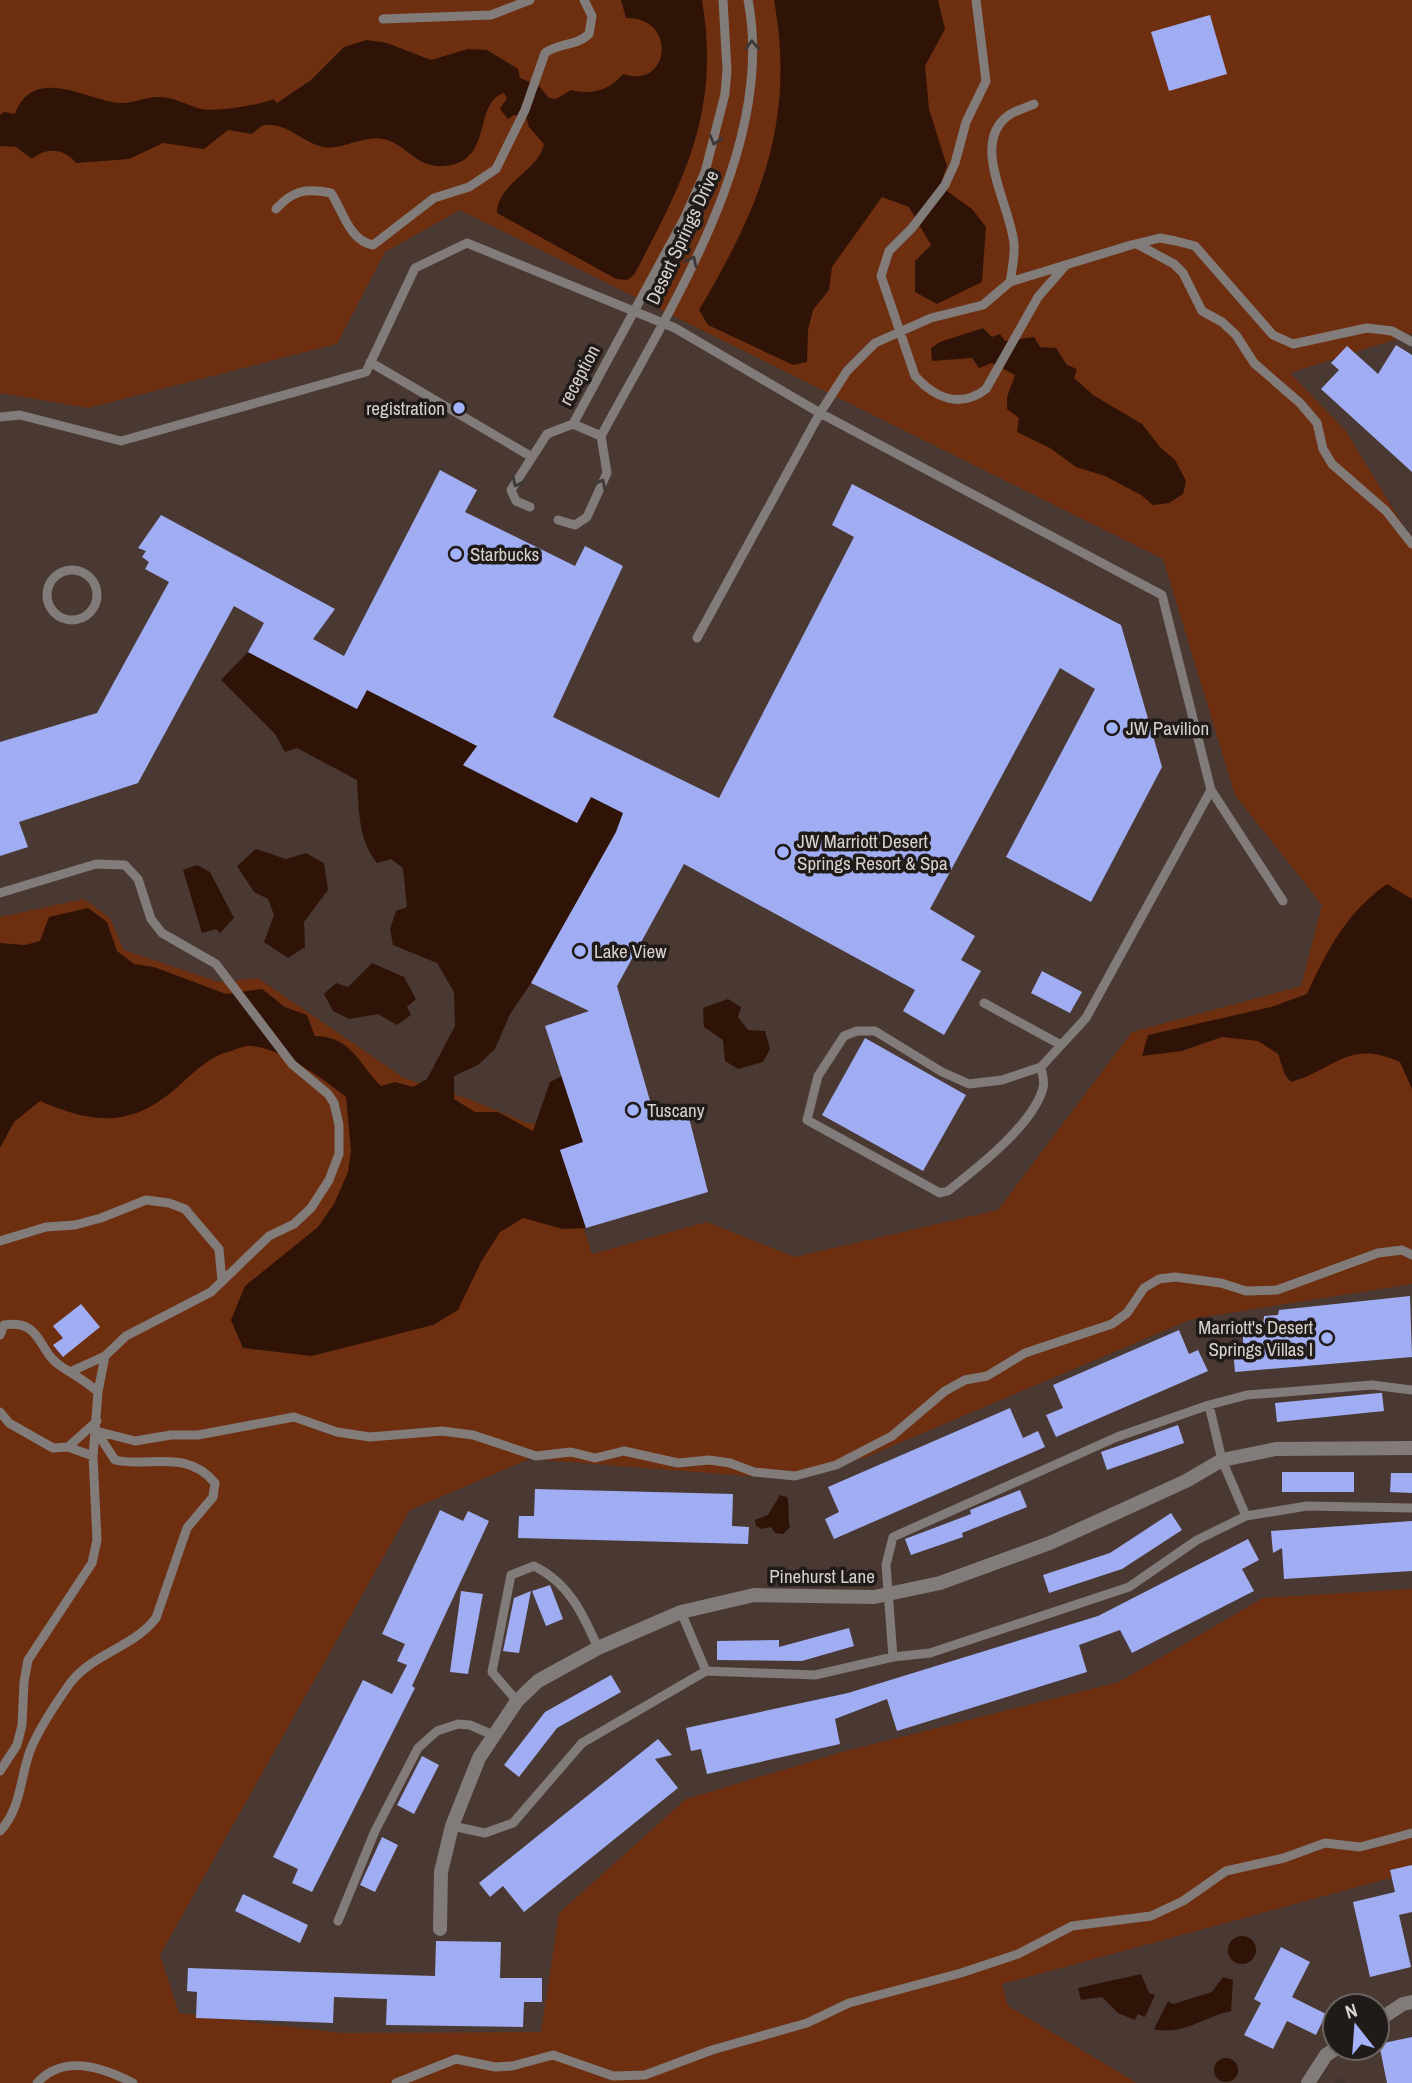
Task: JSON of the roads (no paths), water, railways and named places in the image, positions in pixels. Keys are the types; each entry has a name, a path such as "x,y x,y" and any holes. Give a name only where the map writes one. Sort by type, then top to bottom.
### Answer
{"street":[{"name":"Pinehurst Lane","path":"440,1929 441,1872 452,1826 479,1758 517,1701 538,1681 598,1648 681,1612 754,1595 874,1597 940,1583 1050,1543 1186,1481 1222,1460 1276,1449 1412,1448"},
{"path":"1391,2012 1412,2002"},
{"path":"1308,2083 1322,2062"}],"lane":[{"path":"383,19 491,15 530,0"},
{"path":"276,209 290,194 310,189 331,193 345,214 352,234 361,243 373,245 434,198 468,187 491,174 501,163 520,122 545,53 553,48 578,42 589,34 592,16 584,0"},
{"name":"Desert Springs Drive","path":"635,310 684,219 705,172 717,134 727,69 723,0"},
{"name":"Desert Springs Drive","path":"662,322 718,208 737,153 748,107 753,51 748,0"},
{"path":"976,0 986,81 966,122 955,163 945,185 912,228 889,251 881,276 915,376 926,388 953,400 975,397 986,389 1038,297 1065,266"},
{"path":"1010,282 1015,245 1004,198 991,164 991,139 1007,116 1034,104"},
{"path":"697,638 820,412 847,370 875,343 931,318 983,305 1010,282 1160,238 1195,246 1273,335 1293,344 1367,328 1392,331 1412,342"},
{"path":"0,417 20,415 121,441 366,372 415,268 467,243 662,322 820,412 1162,595 1210,790 1283,901"},
{"path":"1138,244 1174,264 1183,273 1202,311 1222,322 1236,335 1254,363 1300,403 1317,423 1323,449 1332,464 1386,512 1412,544"},
{"name":"reception","path":"530,507 516,501 511,490 547,434 573,424 635,310"},
{"path":"558,520 575,525 587,517 607,473 601,436 662,322"},
{"path":"370,362 532,457"},
{"path":"573,424 601,436"},
{"path":"64,571 86,574 96,587 96,605 91,612 76,620 59,616 48,603 48,587 64,571"},
{"path":"1041,1067 1044,1087 1028,1114 999,1147 948,1191 940,1193 807,1120 818,1076 844,1036 857,1031 876,1031 942,1072 969,1084 1002,1080 1041,1067 1086,1018 1210,790"},
{"path":"0,893 96,864 125,865 138,879 151,919 162,933 207,956 228,978 292,1064 328,1094 334,1103 339,1154 329,1180 311,1208 294,1224 269,1236 212,1292 126,1336 105,1356 72,1371"},
{"path":"984,1003 1061,1045"},
{"path":"0,1241 46,1227 75,1225 102,1218 146,1200 169,1203 185,1209 219,1249 222,1281"},
{"path":"96,1431 135,1441 172,1435 198,1435 294,1417 337,1432 370,1437 442,1431 473,1434 536,1456 571,1452 595,1458 624,1451 678,1463 709,1460 730,1462 754,1472 795,1476 836,1465 892,1436 945,1391 965,1380 987,1376 1024,1353 1112,1324 1128,1313 1144,1288 1159,1279 1175,1277 1221,1283 1246,1291 1277,1290 1378,1253 1402,1250 1412,1255"},
{"path":"0,1335 2,1326 18,1323 31,1328 61,1367 72,1371 98,1392"},
{"path":"0,1771 17,1745 22,1725 24,1682 29,1660 92,1563 97,1540 93,1456 98,1392 105,1356"},
{"path":"893,1657 886,1565 893,1537 1117,1437 1209,1405 1247,1395 1372,1385 1412,1390"},
{"path":"1209,1405 1222,1460 1246,1516"},
{"path":"0,1412 9,1423 53,1448 68,1447 93,1456"},
{"path":"68,1447 97,1421"},
{"path":"0,1830 7,1824 18,1798 30,1752 46,1722 73,1680 100,1657 147,1630 156,1618 187,1528 213,1497 215,1483 208,1475 182,1463 155,1459 128,1463 115,1460 96,1431"},
{"path":"452,1826 485,1833 513,1823 582,1743 706,1671 815,1675 893,1657 930,1653 1129,1587 1197,1540 1246,1516 1307,1506 1412,1508"},
{"path":"517,1701 492,1672 511,1575 534,1566 553,1575 579,1606 598,1648"},
{"path":"681,1612 706,1671"},
{"path":"338,1921 370,1842 418,1748 437,1731 458,1724 470,1725 493,1735"},
{"path":"396,2083 456,2059 495,2067 512,2066 553,2054 612,2076 645,2076 712,2050 807,2023 849,2003 961,1973 1018,1954 1072,1926 1151,1916 1183,1901 1226,1871 1284,1858 1325,1843 1360,1847 1412,1833"},
{"path":"37,2083 49,2070 64,2065 89,2067 133,2083"}],"place":[{"name":"registration","path":"459,408"},
{"name":"Starbucks","path":"456,554"},
{"name":"JW Pavilion","path":"1112,728"},
{"name":"JW Marriott Desert Springs Resort & Spa","path":"783,852"},
{"name":"Lake View","path":"580,951"},
{"name":"Tuscany","path":"633,1110"},
{"name":"Marriott's Desert Springs Villas I","path":"1327,1338"}]}
